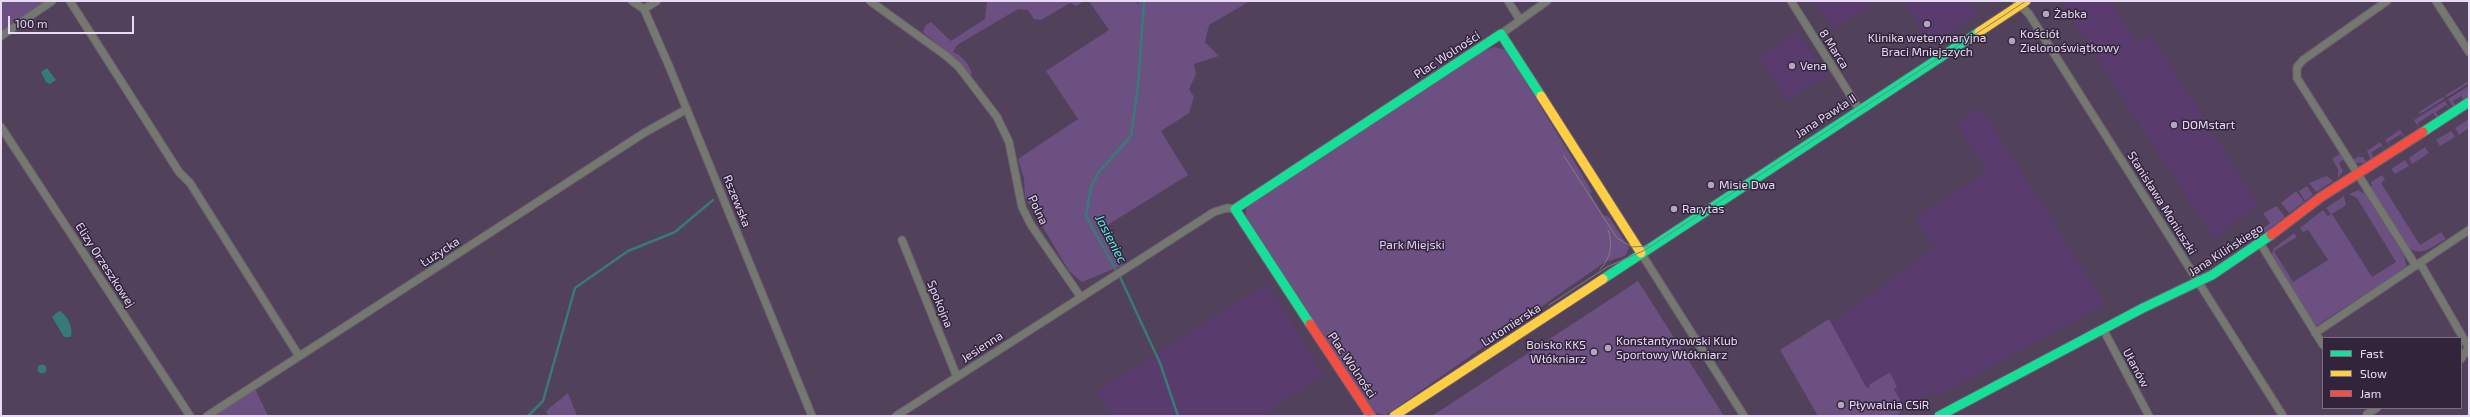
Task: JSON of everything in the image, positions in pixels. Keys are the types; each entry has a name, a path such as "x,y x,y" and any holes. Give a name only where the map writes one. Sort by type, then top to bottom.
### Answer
{"street":[{"path":"1,36 52,1"},
{"path":"70,1 179,172 190,183 299,356"},
{"path":"632,1 644,9 657,1"},
{"name":"Polna","path":"870,1 946,55 997,117 1009,142 1022,207 1031,225 1080,296"},
{"path":"1508,1 1520,20"},
{"path":"1547,1 1501,34 1744,416"},
{"name":"8 Marca","path":"1791,1 1859,109"},
{"path":"2387,1 2303,60 2297,67 2297,78 2357,173 2467,339 2469,348 2462,358"},
{"path":"2436,1 2469,52"},
{"name":"Jana Pawła II","path":"1641,253 2020,3"},
{"name":"Stanisława Moniuszki","path":"2020,3 2029,14 2283,416"},
{"name":"Rszewska","path":"644,9 687,109 812,416"},
{"name":"Plac Wolności","path":"1371,416 1235,209 1501,34"},
{"name":"Jana Kilińskiego","path":"1939,416 2103,329 2199,282 2260,243 2321,197 2357,173 2469,102"},
{"name":"Łużycka","path":"207,416 644,133 687,109"},
{"name":"Elizy Orzeszkowej","path":"1,127 190,416"},
{"path":"1080,296 1214,212 1227,208 1235,209"},
{"path":"2316,333 2469,230"},
{"name":"Spokojna","path":"902,240 957,377"},
{"path":"2260,243 2322,343"},
{"name":"Lutomierska","path":"1394,416 1641,253"},
{"name":"Jesienna","path":"896,416 1080,296"},
{"name":"Ułanów","path":"2103,329 2147,415"}],"shaded area":[{"path":"1814,1 1877,1 1833,30"},
{"path":"1903,1 1970,1 1979,14 1932,45"},
{"name":"DOMstart","path":"2060,1 2110,1 2137,43 2151,34 2259,206 2213,238"},
{"name":"Vena","path":"1797,31 1826,75 1786,101 1758,57"},
{"path":"47,68 56,80 50,84 46,82 41,72"},
{"path":"1981,108 2105,304 1937,397 1933,391 1904,407 1894,389 1897,387 1891,375 1870,384 1870,388 1866,387 1831,323 1934,248 1915,217 1987,172 1957,123"},
{"path":"1267,283 1324,375 1262,416 1113,416 1096,392"},
{"path":"59,311 65,315 69,322 72,330 71,337 64,337 52,317"},
{"path":"42,364 47,369 42,374 37,369"}],"green space":[{"path":"1,1 45,1 1,31"},
{"path":"987,1 1084,1 1076,6 1070,3 1041,20 1034,19 1028,10 1018,9 957,45 953,52 959,55 967,64 972,74 970,75 956,60 923,32 926,25 931,22 951,41 985,19"},
{"path":"1089,1 1135,1 1139,5 1139,1 1250,1 1209,25 1205,42 1219,56 1194,64 1196,74 1189,89 1194,97 1189,113 1161,131 1188,175 1101,229 1123,265 1082,282 1069,271 1025,197 1024,178 1018,159 1078,119 1046,71 1109,30"},
{"name":"Park Miejski","path":"1495,47 1506,50 1580,171 1592,192 1590,193 1603,215 1609,217 1629,248 1625,256 1605,262 1386,415 1373,412 1246,217 1246,209 1251,202 1485,50"},
{"path":"2469,81 2469,83 2447,97 2446,95"},
{"path":"2469,86 2469,97 2464,100 2461,96 2453,101 2456,106 2453,107 2448,99"},
{"path":"2443,97 2444,99 2420,114 2419,112"},
{"path":"2445,101 2450,110 2446,105 2436,112 2439,117 2437,118 2433,113 2418,123 2419,128 2414,120"},
{"path":"2469,119 2469,128 2459,135 2455,128"},
{"path":"2400,130 2406,138 2401,134 2388,142 2391,147 2385,140"},
{"path":"2451,131 2455,137 2440,146 2436,140"},
{"path":"2380,142 2385,151 2381,146 2371,153 2374,158 2371,160 2367,151"},
{"path":"2425,147 2429,153 2412,164 2409,158"},
{"path":"2341,153 2344,159 2339,163 2343,171 2338,178 2338,169 2332,159"},
{"path":"2358,157 2363,157 2367,163 2355,163 2353,160"},
{"path":"2405,160 2409,166 2395,174 2391,169"},
{"path":"2382,175 2385,180 2381,183 2420,245 2441,232 2446,239 2431,248 2422,251 2412,250 2407,246 2370,187 2372,186 2371,182"},
{"path":"2327,176 2333,181 2316,192 2309,183"},
{"path":"2307,186 2313,195 2305,201 2299,191"},
{"path":"2359,190 2362,193 2364,192 2404,256 2407,267 2316,326 2272,255 2273,249 2294,233 2297,237 2274,251 2293,282 2328,260 2308,230 2303,232 2300,228 2323,210 2328,216 2331,214 2326,208 2344,196 2346,205 2332,214 2372,277 2396,262 2357,198 2349,194"},
{"path":"2296,191 2304,202 2289,213 2281,203"},
{"path":"2277,206 2285,217 2265,232 2261,230 2270,223 2263,213"},
{"name":"Konstantynowski Klub Sportowy Włókniarz","path":"1638,281 1724,416 1432,416"},
{"path":"1829,319 1866,387 1869,388 1870,384 1889,373 1891,374 1897,387 1894,389 1904,407 1898,415 1818,416 1780,350"},
{"path":"255,389 268,416 214,416"},
{"path":"568,393 577,416 548,416 546,411"}],"waterway":[{"name":"Jasieniec","path":"1144,1 1138,86 1131,136 1098,173 1091,187 1086,216 1121,279 1160,363 1178,416"},
{"path":"528,416 543,401 575,288 628,251 675,232 713,200"}],"tram line":[{"path":"1549,305 1607,267 1645,250 2026,1"},
{"path":"1564,156 1617,238 1632,247 1648,246"},
{"path":"1600,269 1609,256 1611,246 1608,230"}],"traffic: fast":[{"path":"1603,279 1979,32"},
{"path":"1310,324 1235,209 1501,34 1541,96"},
{"path":"2423,132 2469,102"},
{"path":"1939,416 2143,308 2212,275 2271,235"}],"traffic: slow":[{"path":"1979,32 2026,1"},
{"path":"1541,96 1641,253"},
{"path":"1394,416 1603,279"}],"traffic: jam":[{"path":"2271,235 2321,197 2423,132"},
{"path":"1310,324 1371,416"}],"place":[{"name":"Żabka","path":"2046,14"},
{"name":"Klinika weterynaryjna Braci Mniejszych","path":"1927,24"},
{"name":"Kościół Zielonoświątkowy","path":"2012,41"},
{"name":"Vena","path":"1792,66"},
{"name":"DOMstart","path":"2174,125"},
{"name":"Misie Dwa","path":"1711,185"},
{"name":"Rarytas","path":"1674,209"},
{"name":"Konstantynowski Klub Sportowy Włókniarz","path":"1608,348"},
{"name":"Boisko KKS Włókniarz","path":"1594,352"},
{"name":"Pływalnia CSiR","path":"1841,405"}]}
